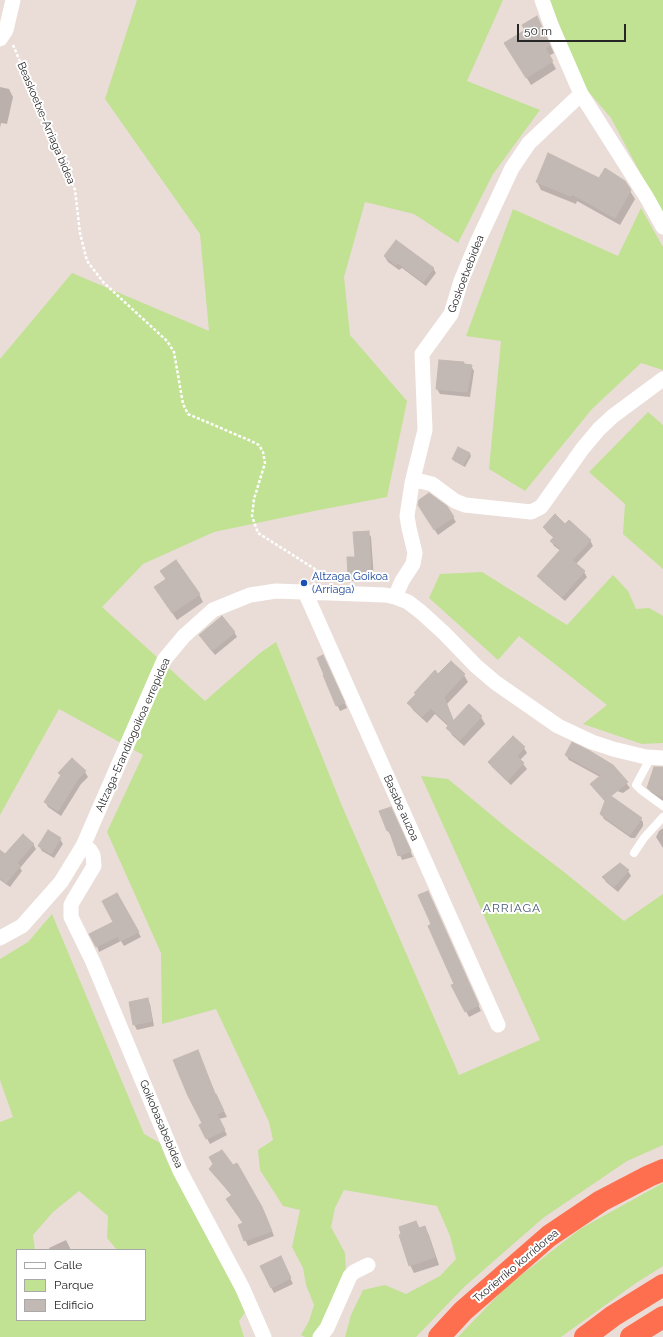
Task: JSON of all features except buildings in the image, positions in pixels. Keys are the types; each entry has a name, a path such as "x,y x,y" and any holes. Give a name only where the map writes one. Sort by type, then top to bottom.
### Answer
{"highway":[{"name":"Txorierriko korridorea","path":"439,1337 463,1311 549,1236 601,1201 663,1170"},
{"path":"585,1337 613,1316 663,1285"},
{"path":"631,1337 663,1317"}],"street":[{"path":"0,39 6,30 13,0"},
{"path":"546,3 581,94 647,198 663,227"},
{"name":"Goskoetxebidea","path":"395,596 414,564 415,553 408,528 407,516 412,483 425,430 422,354 451,314 461,281 476,245 512,168 529,143 581,94"},
{"path":"412,483 420,481 432,484 455,500 466,505 531,512 541,507 583,448 599,429 613,416 663,379"},
{"name":"Altzaga-Erandiogoikoa errepidea","path":"0,938 22,926 61,882 83,846 164,660 184,636 213,610 250,595 276,591 395,596 408,602 421,612 476,666 496,682 558,726 613,750 657,758"},
{"name":"Basabe auzoa","path":"305,592 498,1025"},
{"name":"Goikobasabebidea","path":"83,846 90,850 93,856 94,866 71,905 71,917 93,962 180,1171 242,1287 264,1337"},
{"path":"320,1337 327,1328 350,1276 354,1272 368,1265"}],"lane":[{"path":"657,758 636,785 663,806"},
{"path":"634,852 644,838 663,817"}],"path":[{"name":"Beaskoetxe-Arriaga bidea","path":"16,54 75,190 80,233 87,260 104,284 167,341 174,352 183,404 188,414 251,441 259,446 263,452 265,463 254,499 252,516 258,533 326,576 329,593"}],"green space":[{"path":"137,0 503,0 467,81 540,110 493,174 458,243 414,214 365,202 344,277 350,335 407,401 387,497 214,532 143,564 102,607 205,701 260,653 276,642 342,806 459,1075 540,1040 421,776 448,779 513,833 624,921 663,894 663,1145 627,1161 543,1218 464,1287 416,1337 345,1337 351,1315 363,1290 385,1285 406,1294 440,1276 456,1259 450,1236 437,1206 344,1190 335,1208 331,1227 345,1253 346,1272 315,1337 305,1337 301,1335 309,1321 314,1305 306,1285 303,1268 292,1247 300,1210 283,1206 260,1170 258,1150 273,1140 269,1122 216,1009 162,1024 161,953 107,832 143,755 59,709 0,815 0,359 72,273 209,331 200,234 105,99"},
{"path":"550,0 663,0 663,216 611,118 581,83"},
{"path":"641,208 663,247 663,370 641,363 592,409 525,491 489,469 501,341 466,336 513,209 618,256"},
{"path":"648,412 663,425 663,569 623,534 625,504 589,472"},
{"path":"482,572 567,625 613,575 628,591 636,609 649,608 663,616 663,743 642,744 583,724 607,705 519,636 498,660 429,598 440,574"},
{"path":"52,914 144,1134 160,1143 167,1161 194,1208 246,1311 239,1321 244,1337 0,1337 0,1122 13,1117 0,1080 0,959 28,942"},
{"path":"663,1183 663,1266 636,1283 561,1337 458,1337 506,1287 580,1229"}],"place":[{"name":"Altzaga Goikoa (Arriaga)","path":"304,583"}],"district":[{"name":"ARRIAGA","path":"512,908"}]}
